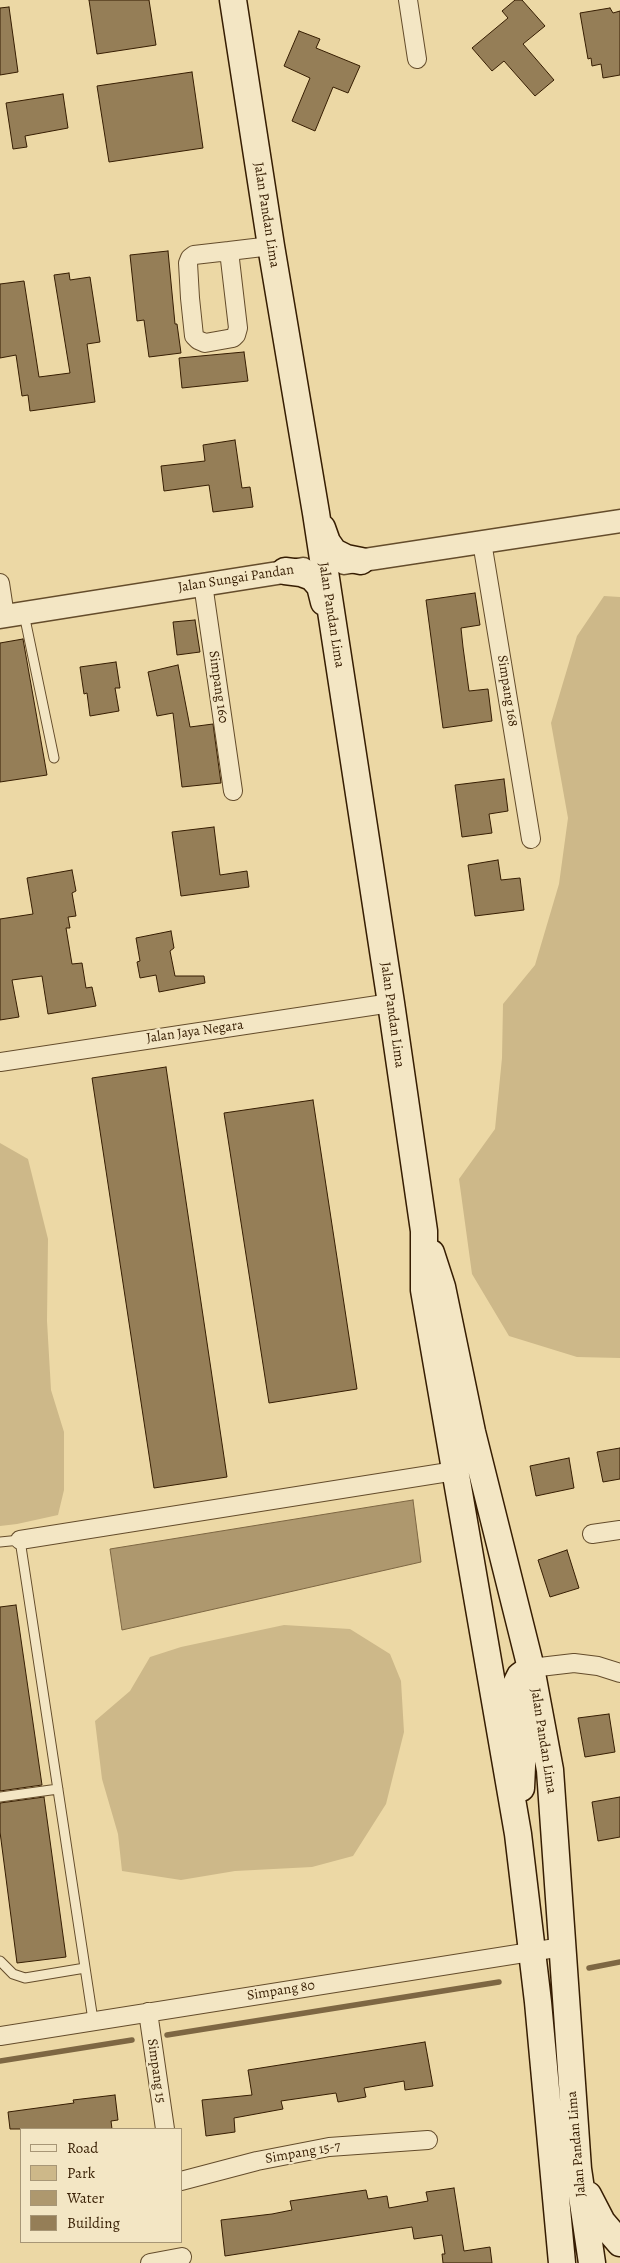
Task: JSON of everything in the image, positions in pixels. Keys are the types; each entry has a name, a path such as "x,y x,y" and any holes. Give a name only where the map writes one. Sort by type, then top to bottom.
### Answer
{"main road":[{"name":"Jalan Pandan Lima","path":"233,0 271,246 316,513 391,1003 424,1231 424,1290 518,1834 533,1952 562,2263"},
{"path":"316,513 327,542 334,552 346,558 360,560"},
{"path":"284,571 306,574 317,581 322,592 329,633 336,648"},
{"name":"Jalan Pandan Lima","path":"424,1231 442,1287 472,1432 531,1668 550,1770 578,2169 592,2263"},
{"path":"483,1631 494,1650 503,1659 516,1666 531,1668"},
{"path":"518,1834 524,1768 523,1744 516,1701 517,1682 520,1676 531,1668"},
{"path":"578,2169 602,2222 620,2243"}],"street":[{"path":"408,0 416,59"},
{"path":"229,251 238,328 236,334 233,338 205,342 198,340 194,336 188,263 194,255 271,246"},
{"name":"Jalan Sungai Pandan","path":"10,615 284,571 620,521"},
{"name":"Simpang 168","path":"482,542 531,839"},
{"path":"0,583 10,615"},
{"name":"Simpang 160","path":"203,584 233,791"},
{"name":"Jalan Jaya Negara","path":"0,1062 391,1003"},
{"path":"20,1540 455,1471"},
{"path":"592,1534 620,1530"},
{"path":"531,1668 574,1663 598,1666 620,1673"},
{"name":"Simpang 80","path":"0,2036 562,1948"},
{"name":"Simpang 15","path":"148,2012 165,2128"},
{"name":"Simpang 15-7","path":"182,2181 257,2161 328,2146 428,2140"},
{"path":"150,2263 182,2254"}],"lane":[{"path":"10,615 54,758"},
{"path":"0,1542 20,1540 93,2020"},
{"path":"0,1797 58,1789"},
{"path":"0,1961 13,1974 25,1978 85,1968"}],"green space":[{"path":"604,596 620,597 620,1358 577,1357 509,1336 472,1274 459,1179 495,1129 502,1058 503,1004 535,965 559,884 568,818 551,723 577,636"},
{"path":"0,1143 28,1159 48,1239 47,1321 51,1390 64,1432 64,1490 58,1515 0,1526"},
{"path":"284,1625 350,1629 390,1654 401,1681 404,1732 386,1804 353,1856 312,1867 235,1871 181,1880 122,1871 118,1834 102,1779 95,1721 130,1691 150,1657 181,1647"}],"water":[{"path":"413,1500 421,1562 122,1630 110,1549"}],"building":[{"path":"89,0 149,0 156,45 97,54"},
{"path":"515,0 522,0 545,26 523,44 554,80 535,96 504,61 492,71 472,48 508,18 502,11"},
{"path":"9,7 18,72 0,75 0,8"},
{"path":"610,8 613,13 620,11 620,75 603,78 601,64 592,66 591,58 588,59 580,13"},
{"path":"299,31 320,39 316,48 360,66 348,93 333,87 315,131 292,121 310,78 284,66"},
{"path":"192,72 203,148 109,162 97,86"},
{"path":"63,94 68,128 25,136 27,147 13,149 6,103"},
{"path":"168,251 175,324 177,324 181,353 149,357 144,320 137,321 130,255"},
{"path":"69,273 70,280 90,277 100,342 87,344 95,402 30,411 28,395 22,396 16,355 0,358 0,284 24,281 39,377 70,373 54,275"},
{"path":"244,352 248,381 182,388 179,358"},
{"path":"235,440 242,488 250,487 253,507 213,512 209,485 164,491 161,466 205,461 203,445"},
{"path":"475,593 480,625 461,628 463,647 469,691 488,689 492,721 443,728 426,600"},
{"path":"195,620 200,652 177,655 173,622"},
{"path":"23,639 47,775 0,782 0,643"},
{"path":"116,662 120,688 115,688 119,711 90,716 87,693 84,694 80,667"},
{"path":"178,665 190,727 213,724 221,783 182,787 173,713 157,716 148,672"},
{"path":"504,779 508,811 489,814 492,833 462,837 455,785"},
{"path":"214,827 220,875 247,871 249,887 181,896 172,832"},
{"path":"498,860 501,880 520,878 524,910 475,916 468,865"},
{"path":"72,870 76,891 72,893 76,916 68,917 70,928 66,928 72,964 82,963 86,988 92,987 96,1006 48,1014 42,976 12,980 19,1017 0,1020 0,919 33,914 27,878"},
{"path":"171,931 174,948 170,951 175,976 204,976 205,983 159,992 156,975 140,978 137,962 140,961 136,938"},
{"path":"166,1067 227,1477 154,1488 92,1078"},
{"path":"313,1100 357,1389 269,1403 224,1113"},
{"path":"620,1448 620,1479 603,1482 597,1452"},
{"path":"569,1458 574,1488 536,1496 530,1466"},
{"path":"567,1550 579,1588 550,1597 538,1560"},
{"path":"16,1605 42,1785 0,1791 0,1607"},
{"path":"609,1714 615,1752 585,1757 578,1718"},
{"path":"44,1797 66,1957 17,1963 0,1832 0,1803"},
{"path":"620,1797 620,1837 598,1841 592,1802"},
{"path":"425,2042 433,2086 405,2090 404,2081 364,2088 366,2097 338,2102 336,2093 281,2101 283,2109 234,2118 235,2132 206,2136 202,2100 252,2095 248,2070"},
{"path":"115,2095 118,2120 111,2121 112,2128 10,2129 8,2112 74,2103 73,2100"},
{"path":"454,2188 464,2251 490,2247 492,2263 443,2263 442,2254 445,2254 442,2235 414,2239 412,2227 225,2256 221,2220 292,2210 290,2201 366,2190 368,2199 387,2196 389,2208 428,2201 426,2192"}],"waterway":[{"path":"589,1968 620,1962"},
{"path":"167,2035 499,1982"},
{"path":"0,2061 132,2040"}]}
